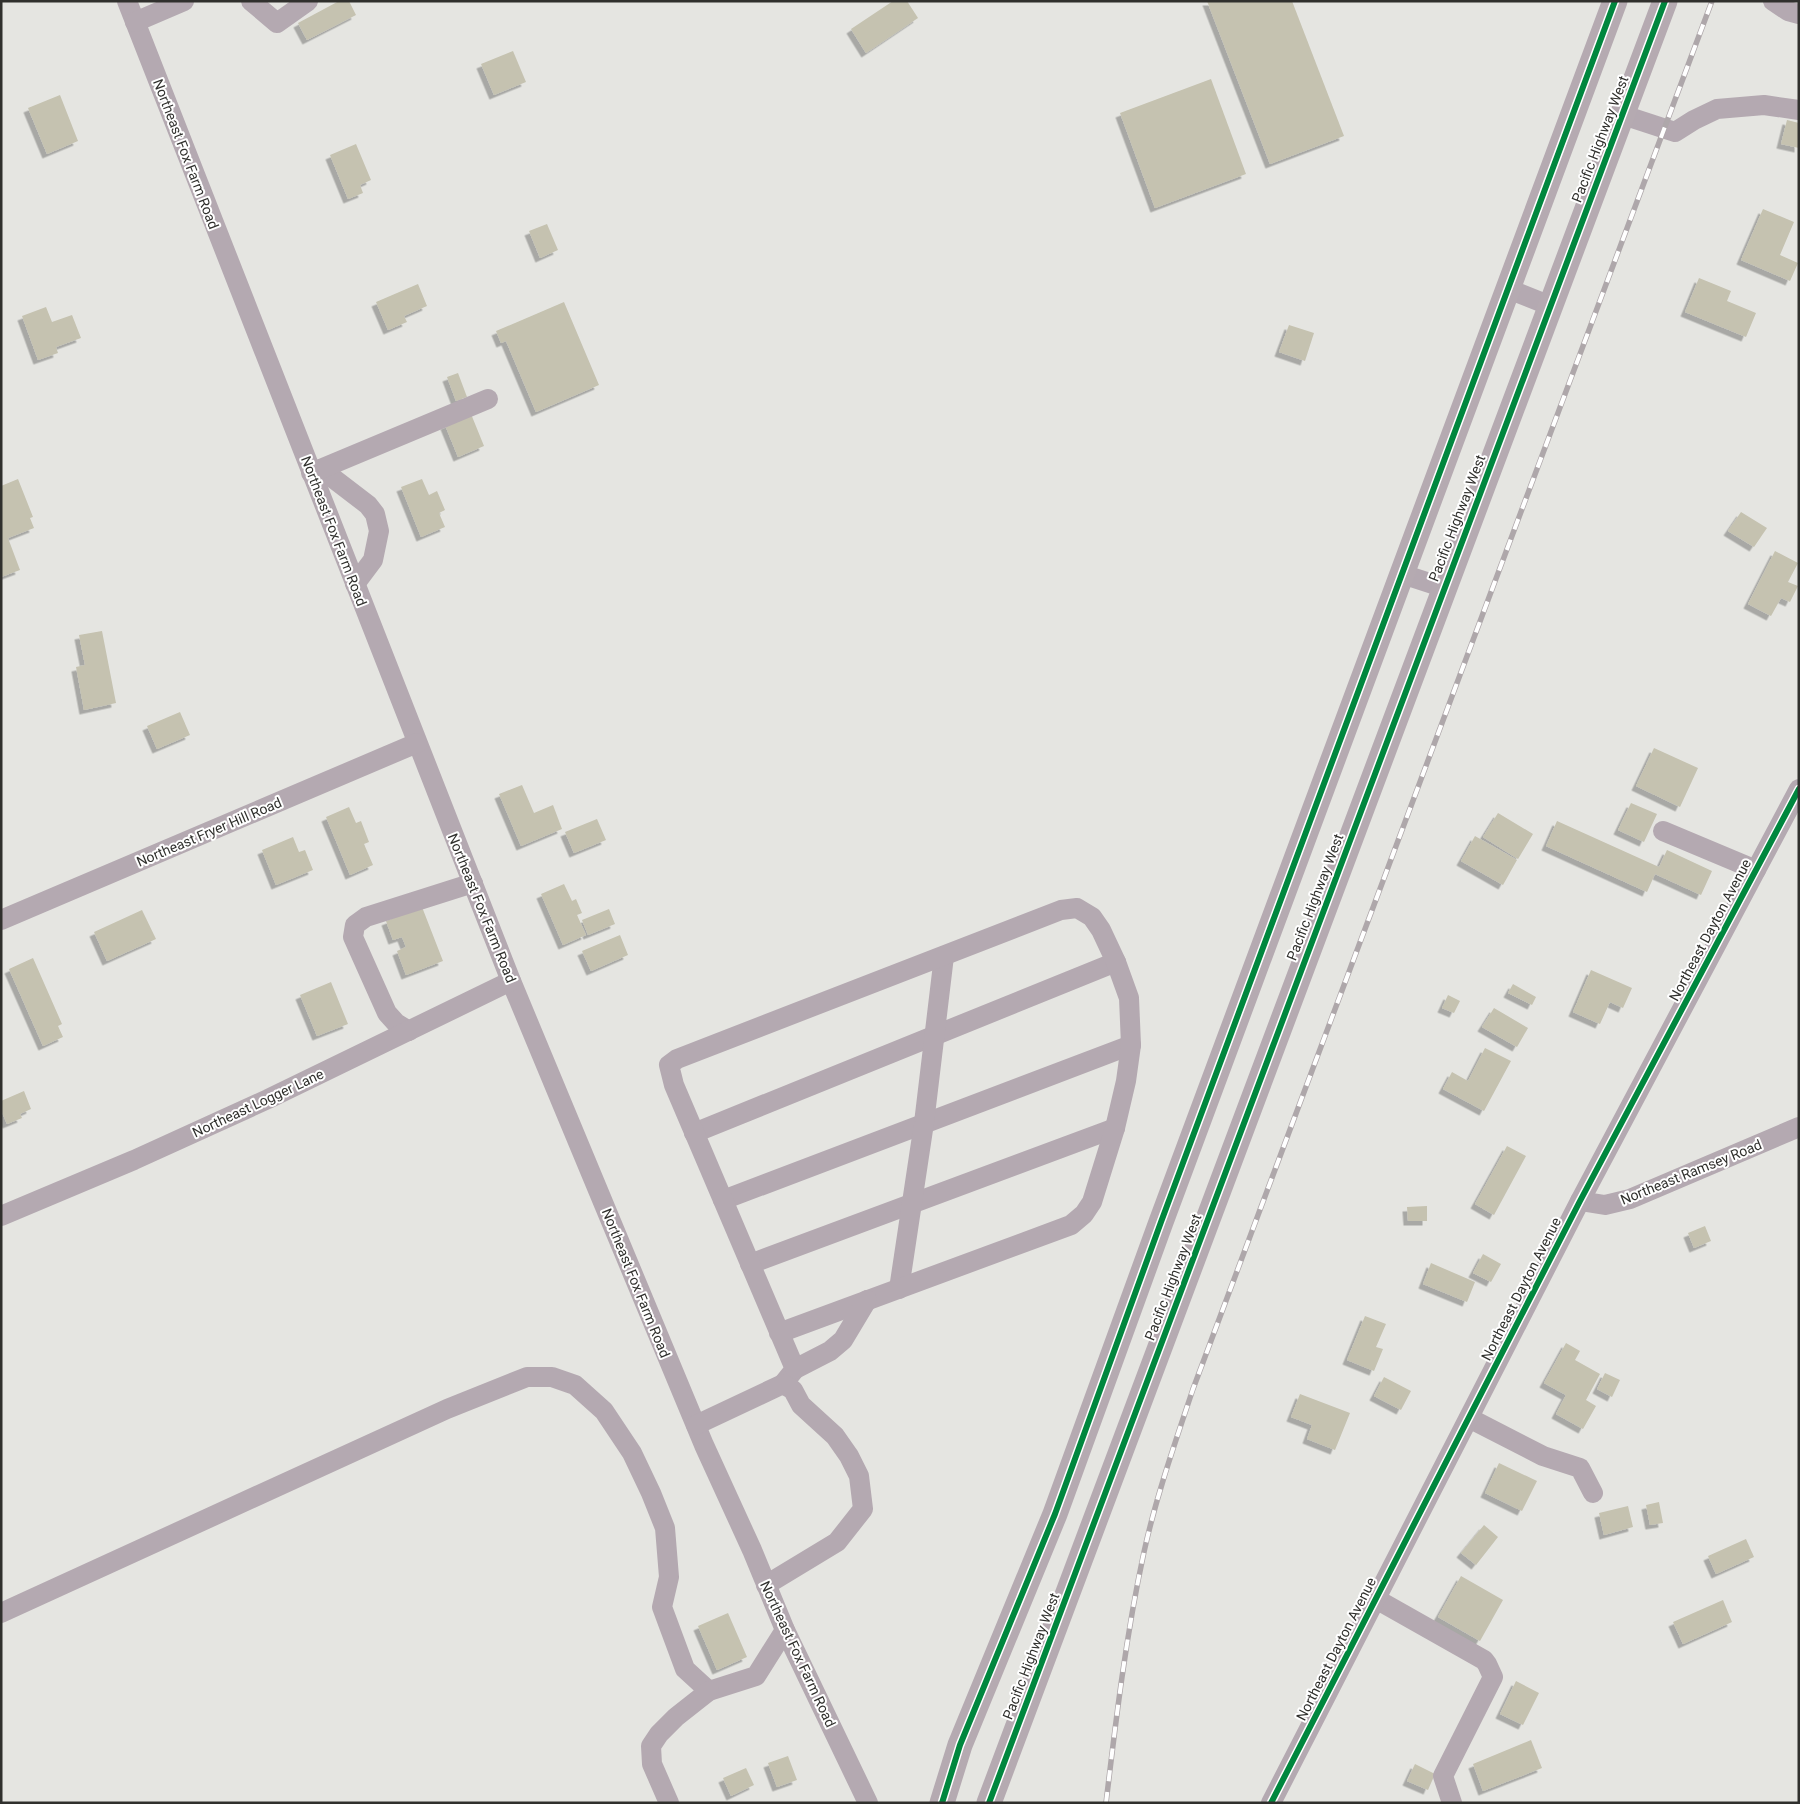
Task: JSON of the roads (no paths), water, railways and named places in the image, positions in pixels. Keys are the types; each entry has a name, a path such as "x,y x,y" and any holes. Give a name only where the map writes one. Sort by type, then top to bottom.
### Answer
{"main road":[{"path":"942,1803 960,1745 1054,1514 1615,1"},
{"name":"Pacific Highway West","path":"989,1803 1665,1"}],"street":[{"name":"Northeast Fox Farm Road","path":"126,1 316,471 354,584 511,981 696,1425 785,1630 868,1803"},
{"path":"135,22 184,1"},
{"path":"251,1 277,23 308,1"},
{"path":"1774,1 1788,11 1799,14"},
{"path":"1622,115 1675,132 1717,109 1764,105 1799,110"},
{"path":"1508,289 1551,306"},
{"path":"316,471 488,399"},
{"path":"316,471 368,505 375,514 379,531 373,560 354,584"},
{"path":"1402,574 1445,588"},
{"name":"Northeast Fryer Hill Road","path":"1,920 417,743"},
{"name":"Northeast Dayton Avenue","path":"1271,1803 1580,1201 1799,789"},
{"path":"1663,831 1756,870"},
{"path":"409,1031 396,1023 387,1013 353,937 355,924 366,917 472,883"},
{"path":"766,1585 837,1542 863,1509 859,1476 836,1436 801,1405 793,1390 780,1333 674,1085 669,1065 677,1060 1061,910 1077,908 1092,917 1116,962 1129,998 1131,1045 1126,1081 1115,1128 1092,1202 1084,1214 1071,1225 780,1333"},
{"path":"899,1289 924,1123 944,956"},
{"path":"694,1133 1116,962"},
{"name":"Northeast Logger Lane","path":"1,1216 134,1160 259,1103 511,981"},
{"path":"723,1200 1131,1045"},
{"name":"Northeast Ramsey Road","path":"1580,1201 1605,1205 1630,1199 1799,1127"},
{"path":"750,1264 1115,1128"},
{"path":"696,1425 789,1377 830,1351 843,1340 867,1300"},
{"path":"1,1612 447,1409 528,1377 552,1377 575,1385 604,1411 632,1453 652,1493 665,1528 669,1577 662,1607 685,1669 709,1691"},
{"path":"1469,1418 1543,1456 1580,1468 1593,1493"},
{"path":"1376,1599 1484,1660 1488,1664 1493,1677 1443,1776 1452,1803"},
{"path":"669,1803 652,1764 651,1746 659,1734 676,1717 709,1691 756,1676 785,1630"}],"railway":[{"path":"1106,1803 1127,1646 1144,1552 1160,1490 1193,1389 1712,1"}]}
